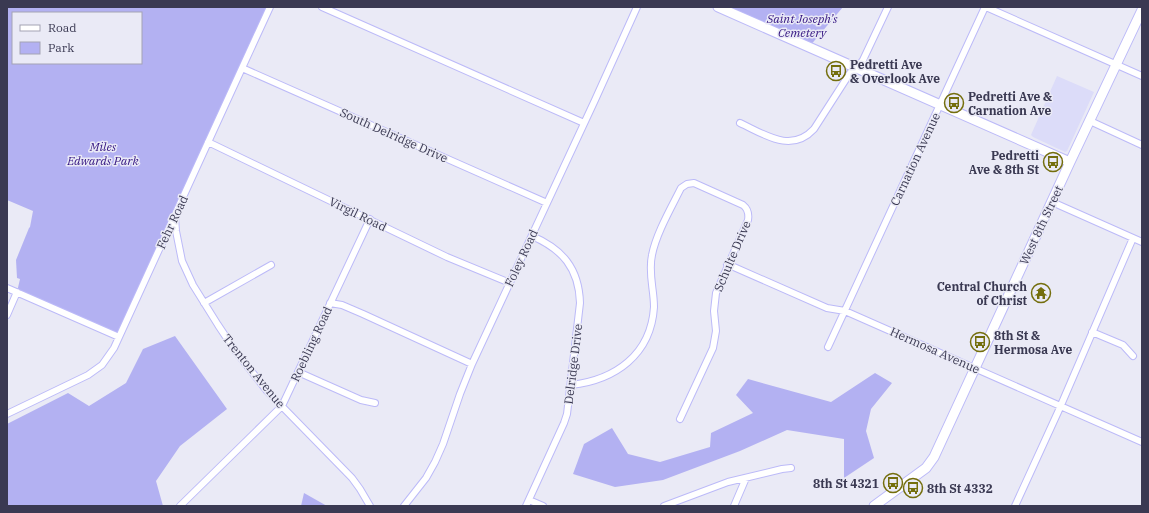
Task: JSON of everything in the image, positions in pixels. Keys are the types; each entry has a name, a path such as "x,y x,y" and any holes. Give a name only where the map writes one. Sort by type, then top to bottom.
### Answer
{"street":[{"name":"Fehr Road","path":"7,414 88,375 102,365 114,348 270,7"},
{"path":"322,7 584,123"},
{"name":"Foley Road","path":"404,506 426,478 435,462 472,364 637,7"},
{"path":"718,7 1070,162"},
{"path":"740,123 778,140 791,141 801,139 806,136 814,129 850,73 857,68 863,60 888,7"},
{"path":"986,7 1142,76"},
{"name":"Carnation Avenue","path":"828,347 986,7"},
{"name":"West 8th Street","path":"874,506 926,468 934,458 1070,162 1142,10"},
{"name":"South Delridge Drive","path":"242,68 547,203"},
{"path":"1090,121 1142,145"},
{"name":"Virgil Road","path":"208,142 447,256 510,283"},
{"name":"Schulte Drive","path":"571,385 593,381 614,372 629,362 642,346 653,316 654,300 650,278 653,250 658,236 681,188 687,184 694,183 743,205 748,212 748,220 718,285 714,300 716,331 713,348 680,419"},
{"path":"1052,202 1142,242"},
{"name":"Trenton Avenue","path":"175,216 176,231 182,262 193,286 218,325 258,380 352,478 370,506"},
{"name":"Roebling Road","path":"180,506 282,406 370,219"},
{"name":"Delridge Drive","path":"526,506 567,414 580,303 579,287 573,270 562,255 548,244 532,236"},
{"path":"1015,506 1133,238"},
{"name":"Hermosa Avenue","path":"728,264 827,308 845,310 1142,442"},
{"path":"204,303 271,265"},
{"path":"7,288 119,337"},
{"path":"7,315 17,292"},
{"path":"330,303 342,305 363,314 472,364"},
{"path":"1092,332 1123,346 1133,356"},
{"path":"298,372 361,400 375,403"},
{"path":"664,506 728,482 791,468"},
{"path":"734,506 746,478"},
{"path":"529,500 543,506"}],"shaded area":[{"path":"1057,76 1094,92 1067,151 1065,152 1031,135"}],"green space":[{"name":"Miles Edwards Park","path":"7,7 270,7 119,337 17,292 20,279 17,278 16,260 30,227 33,211 7,200"},
{"name":"Saint Joseph’s Cemetery","path":"718,7 843,7 809,47"},
{"path":"175,336 227,409 180,446 156,481 163,506 7,506 7,424 68,393 89,406 126,383 143,349"},
{"path":"875,373 892,383 871,409 866,431 874,458 844,478 844,439 787,430 740,451 663,480 615,487 573,474 584,444 612,428 628,454 660,462 710,447 711,433 753,413 736,395 748,379 831,402"},
{"path":"304,493 327,506 301,506"}],"place":[{"name":"Pedretti Ave & Overlook Ave","path":"836,71"},
{"name":"Pedretti Ave & Carnation Ave","path":"954,103"},
{"name":"Pedretti Ave & 8th St","path":"1053,162"},
{"name":"Central Church of Christ","path":"1041,293"},
{"name":"8th St & Hermosa Ave","path":"980,342"},
{"name":"8th St 4321","path":"893,483"},
{"name":"8th St 4332","path":"913,488"}]}
